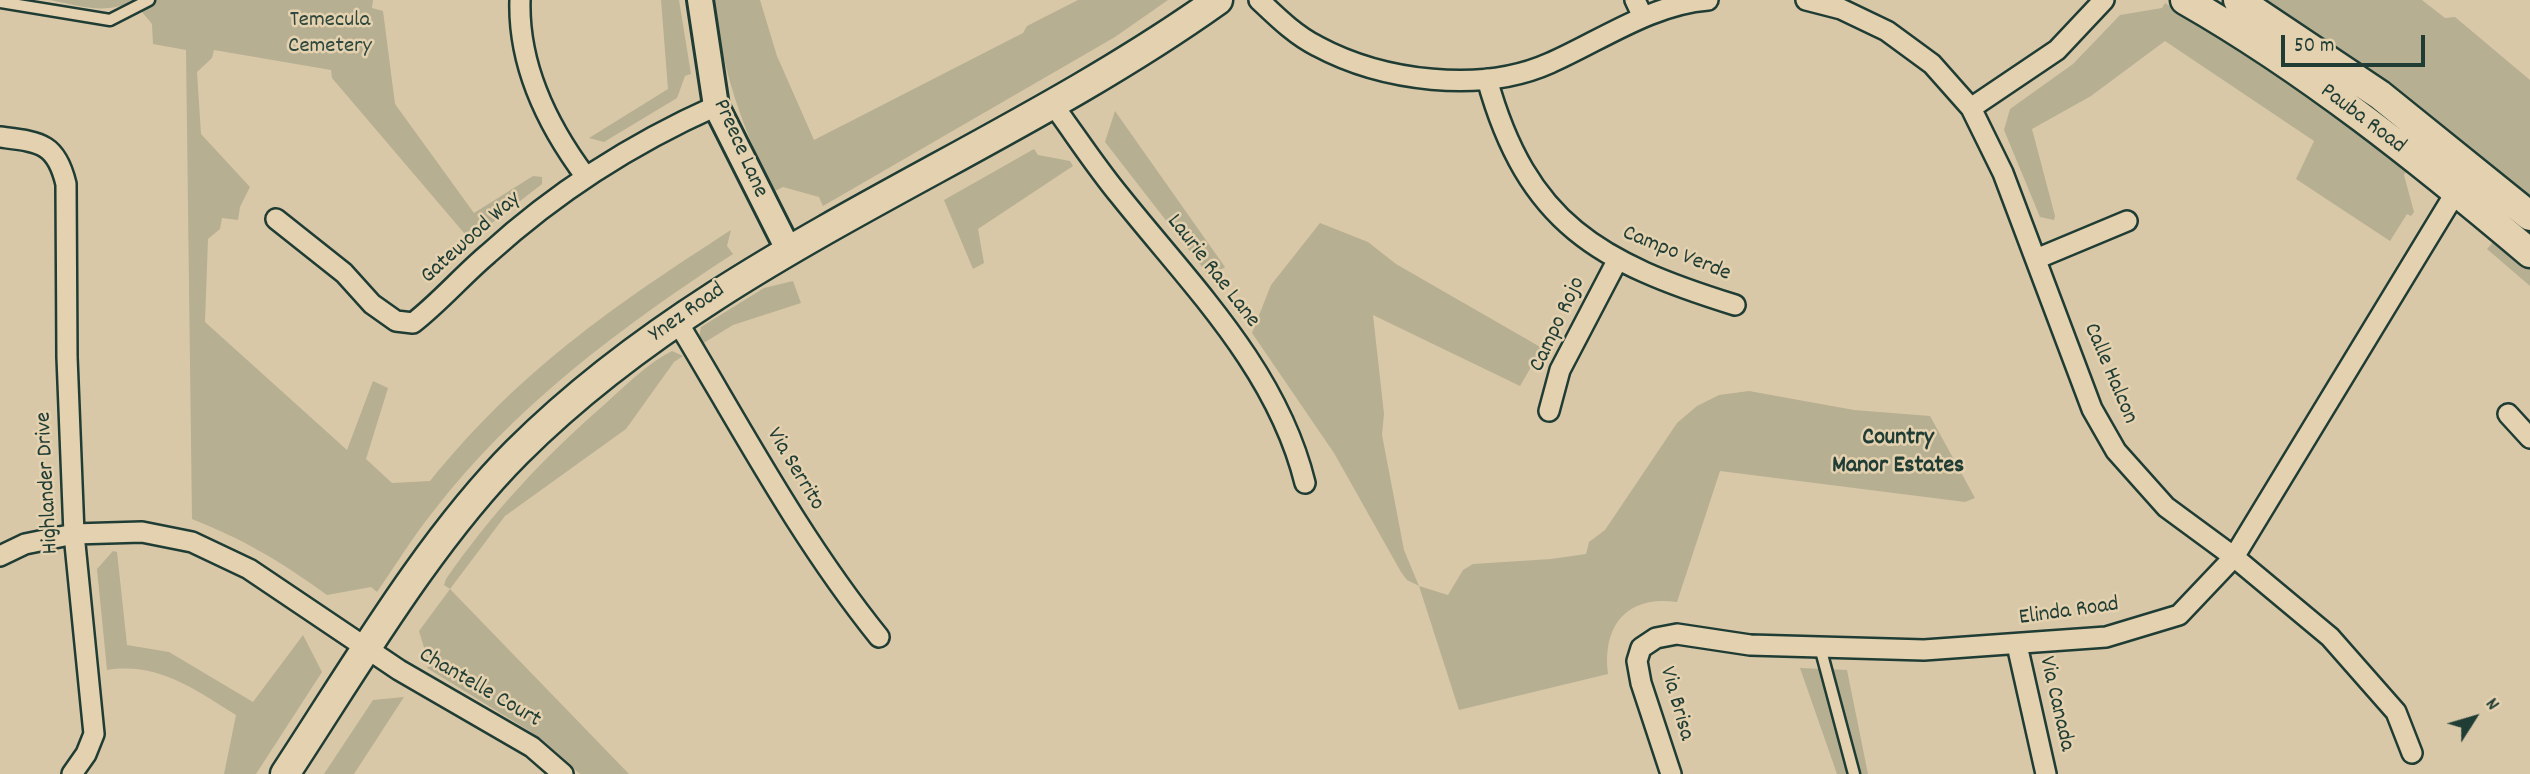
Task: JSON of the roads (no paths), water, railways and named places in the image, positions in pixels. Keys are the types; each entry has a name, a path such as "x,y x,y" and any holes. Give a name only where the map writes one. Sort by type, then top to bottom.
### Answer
{"main road":[{"name":"Ynez Road","path":"285,774 452,530 516,453 569,403 677,321 789,251 1054,106 1152,47 1218,0"},
{"name":"Pauba Road","path":"2185,0 2235,29 2329,94 2456,191 2530,253"},
{"name":"Pauba Road","path":"2238,0 2380,95 2530,216"}],"street":[{"path":"520,0 519,32 533,82 546,115 586,177"},
{"name":"Preece Lane","path":"700,0 716,106 789,251"},
{"path":"1259,0 1288,27 1316,46 1372,70 1423,79 1487,79 1546,65 1639,9 1708,0"},
{"name":"Calle Halcon","path":"1806,0 1841,9 1887,31 1932,64 1971,108 2003,173 2092,409 2116,451 2166,507 2234,557 2330,637 2396,712 2412,752"},
{"path":"1971,108 2057,50 2104,0"},
{"name":"Campo Verde","path":"1487,79 1513,153 1534,186 1565,225 1617,261 1682,288 1735,305"},
{"name":"Gatewood Way","path":"276,219 344,273 372,304 396,321 413,323 527,220 586,177 659,133 716,106"},
{"name":"Laurie Rae Lane","path":"1054,106 1117,193 1212,309 1264,380 1288,427 1305,483"},
{"name":"Highlander Drive","path":"0,137 38,143 51,149 61,162 66,184 67,357 74,534 94,734 86,754 72,774"},
{"name":"Elinda Road","path":"1642,648 1656,638 1677,634 1750,645 1924,650 2017,645 2106,637 2179,615 2234,557 2472,167"},
{"path":"2036,259 2127,221"},
{"name":"Campo Rojo","path":"1549,411 1560,370 1617,261"},
{"name":"Via Serrito","path":"677,321 783,504 840,589 879,637"},
{"path":"2508,414 2530,438"},
{"name":"Chantelle Court","path":"0,556 25,544 74,534 142,531 192,542 248,569 368,650 532,747 563,774"},
{"name":"Via Canada","path":"2017,645 2046,774"},
{"name":"Via Brisa","path":"1642,648 1637,661 1641,683 1671,774"}],"lane":[{"path":"0,2 110,20 149,0"},
{"path":"1820,647 1854,774"}],"district":[{"name":"Country Manor Estates","path":"1898,454"}],"park label":[{"name":"Temecula Cemetery","path":"330,35"}]}
